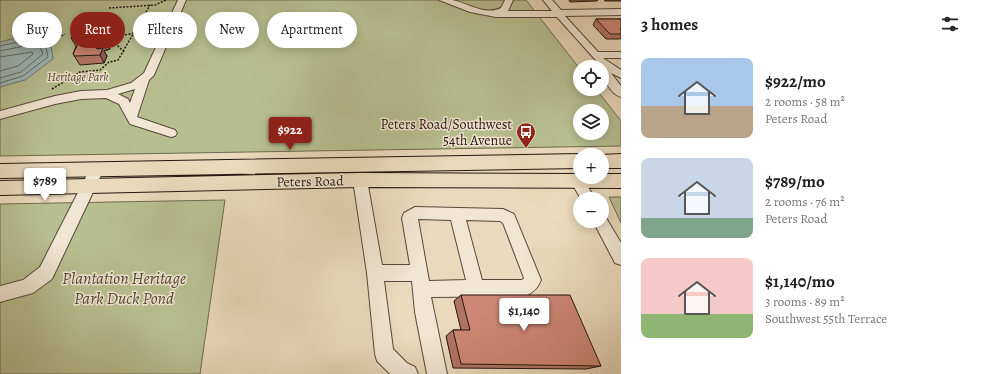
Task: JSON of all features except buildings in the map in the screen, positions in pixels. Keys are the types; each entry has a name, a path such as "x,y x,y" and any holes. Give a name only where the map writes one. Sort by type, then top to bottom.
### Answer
{"main road":[{"path":"609,161 621,160"},
{"name":"Peters Road","path":"0,171 573,161"},
{"name":"Peters Road","path":"0,188 360,180 573,182"},
{"name":"Peters Road","path":"609,181 621,180"}],"street":[{"path":"0,115 68,98 108,94 135,86 149,75 182,0"},
{"path":"443,0 473,10 496,14 621,12"},
{"path":"496,14 505,10 510,0"},
{"path":"547,0 597,60"},
{"path":"608,60 621,56"},
{"path":"609,62 621,61"},
{"path":"609,68 621,75"},
{"path":"609,77 621,93"},
{"path":"131,118 144,79"},
{"path":"108,94 124,102 131,118 134,121 171,133"},
{"path":"0,294 27,287 46,273 74,212 97,169"},
{"path":"360,180 375,273 384,354 400,370 408,374"},
{"path":"375,273 422,281 476,288 525,288 533,280 509,219 502,215 415,213 409,218 422,281 424,312 437,374"},
{"path":"457,214 476,288"},
{"path":"604,228 621,258"}],"path":[{"path":"109,8 150,5 166,0"},
{"path":"146,12 150,5"},
{"path":"124,52 112,40 115,37 133,33"},
{"path":"62,36 66,34"},
{"path":"48,92 80,72 100,70 109,62 118,60 133,35"}],"green space":[{"name":"Heritage Park","path":"0,0 526,0 573,60 573,96 601,96 608,104 573,104 573,140 609,140 609,106 621,121 621,146 0,156"},
{"path":"609,197 621,197 621,223"},
{"name":"Plantation Heritage Park Duck Pond","path":"225,200 200,374 0,374 0,204"}],"water":[{"path":"12,39 12,48 51,48 53,59 25,80 0,87 0,42"}],"place":[{"name":"Peters Road/Southwest 54th Avenue","path":"526,149"}]}
